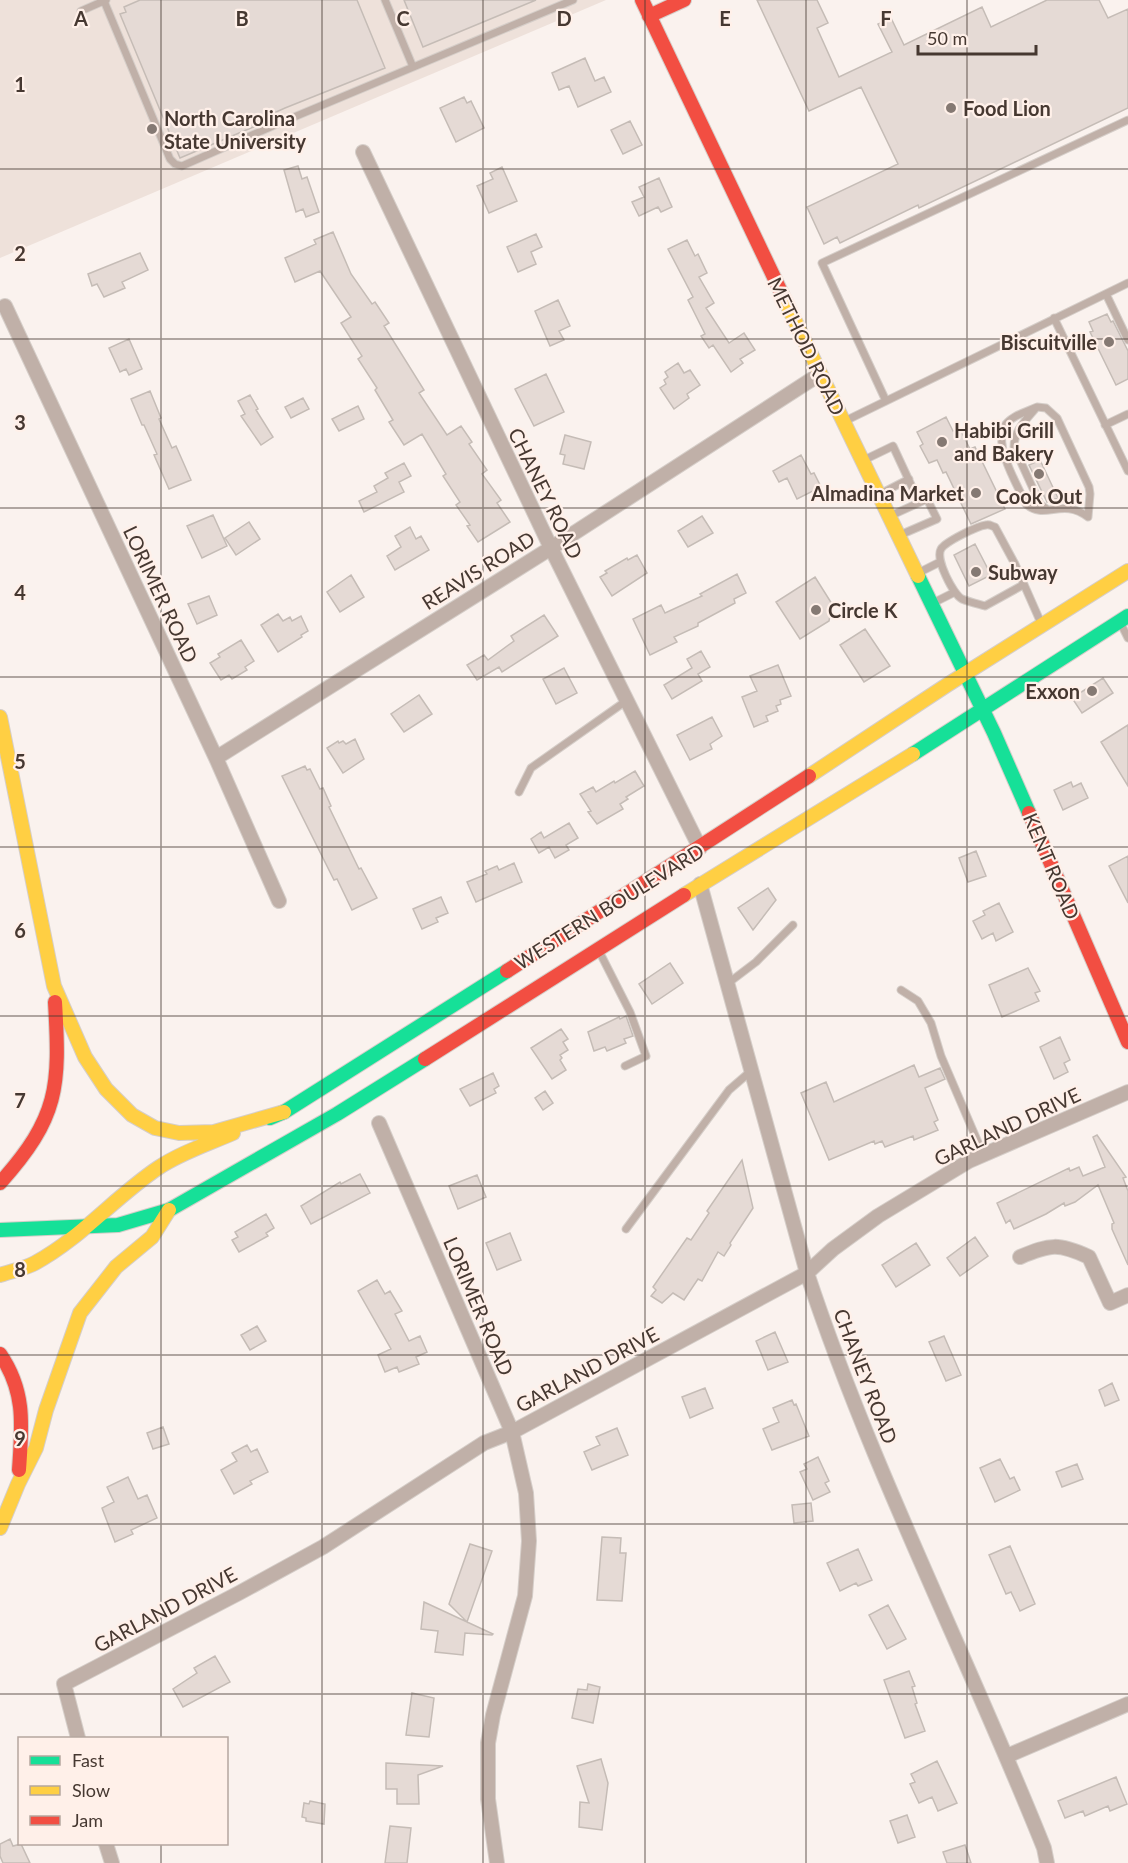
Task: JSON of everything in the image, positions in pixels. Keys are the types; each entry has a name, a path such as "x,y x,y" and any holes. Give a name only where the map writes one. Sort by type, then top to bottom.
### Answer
{"main road":[{"name":"METHOD ROAD","path":"642,0 973,692"},
{"path":"649,16 684,0"},
{"name":"WESTERN BOULEVARD","path":"0,1275 33,1264 85,1228 101,1212 159,1167 284,1112 700,848 964,674 1128,571"},
{"name":"WESTERN BOULEVARD","path":"0,1230 118,1225 169,1210 337,1114 1124,619"},
{"name":"KENT ROAD","path":"973,692 994,733 1128,1042"},
{"path":"0,717 54,986 58,1061 49,1114 29,1152 0,1183"},
{"path":"54,986 85,1057 106,1089 132,1114 154,1128 178,1133 214,1132 284,1112"},
{"path":"0,1528 36,1448 46,1410 80,1313 116,1267 152,1238 169,1210"},
{"path":"0,1354 6,1361 22,1400 18,1484"}],"street":[{"name":"CHANEY ROAD","path":"363,152 551,548 700,848"},
{"name":"LORIMER ROAD","path":"5,306 216,758 279,901"},
{"name":"REAVIS ROAD","path":"216,758 551,548 820,374"},
{"name":"CHANEY ROAD","path":"700,885 807,1273 826,1333 867,1436 1007,1756 1044,1848 1047,1863"},
{"name":"GARLAND DRIVE","path":"78,1737 64,1684 240,1593 323,1547 484,1443 512,1432 807,1273 833,1249 878,1216 969,1161 1128,1092"},
{"name":"LORIMER ROAD","path":"379,1123 512,1432 526,1493 529,1541 525,1596 493,1714 488,1743 488,1800 497,1863"},
{"path":"1020,1257 1045,1246 1067,1247 1089,1257 1110,1303 1128,1295"},
{"path":"1007,1756 1128,1704"},
{"path":"106,1845 112,1863"}],"lane":[{"path":"81,11 105,0 170,159 182,166 570,1"},
{"path":"385,0 413,67"},
{"path":"886,401 822,263 1128,120"},
{"path":"843,422 1128,283"},
{"path":"1106,294 1128,340"},
{"path":"1054,318 1128,471"},
{"path":"1037,407 1017,431 1014,447 1040,504 1049,510"},
{"path":"1037,407 1046,408 1057,418 1090,494 1088,517 1074,508 1049,510 1032,509 1026,504 1006,459 1002,443 1005,426 1013,418 1037,407"},
{"path":"1106,425 1128,414"},
{"path":"862,462 893,446 919,502"},
{"path":"878,495 909,479"},
{"path":"889,517 927,499 937,519 898,536"},
{"path":"1023,585 985,606 961,598 955,592 939,556 946,543 985,525 990,525 998,531 1042,625"},
{"path":"916,574 940,562"},
{"path":"931,604 955,592"},
{"path":"1124,619 1128,638"},
{"path":"519,792 531,768 626,701"},
{"path":"727,984 756,962 793,925"},
{"path":"598,949 630,1012 646,1056 625,1066"},
{"path":"901,990 918,1001 931,1023 941,1056 983,1154"},
{"path":"626,1229 721,1099 751,1071"}],"shaded area":[{"name":"North Carolina State University","path":"0,0 606,0 0,258"}],"building":[{"path":"140,0 357,0 385,68 285,108 256,121 258,125 180,158 120,14 126,12 124,7"},
{"path":"404,0 536,0 423,47"},
{"path":"757,0 817,0 828,23 817,28 839,77 892,52 878,24 891,18 904,45 982,7 991,27 1047,0 1099,0 1108,18 1128,9 1128,108 919,208 918,205 840,243 837,237 824,244 807,207 898,164 861,87 809,111"},
{"path":"585,58 595,81 604,77 611,92 578,107 569,86 559,90 552,73"},
{"path":"464,97 467,103 471,101 484,128 456,142 440,108"},
{"path":"630,121 642,145 623,154 611,130"},
{"path":"298,166 302,179 307,177 319,212 306,217 303,209 296,212 284,170"},
{"path":"502,167 517,201 489,213 477,186 493,179 490,173"},
{"path":"659,178 672,207 661,212 658,207 639,216 632,202 644,197 639,187"},
{"path":"333,232 351,274 372,304 375,302 389,323 384,326 424,390 419,393 447,435 461,426 472,442 469,444 487,470 482,474 501,500 497,503 510,522 478,542 467,526 470,525 456,505 460,502 443,476 446,474 422,434 404,445 389,422 393,420 375,390 377,388 358,359 362,356 341,323 351,317 320,271 295,282 285,258 316,244 314,240"},
{"path":"536,234 542,247 531,252 536,264 518,272 507,247"},
{"path":"687,240 695,256 698,254 707,273 699,277 714,303 706,308 729,343 744,333 755,350 740,359 743,363 731,372 713,345 709,348 701,336 705,334 688,300 693,297 668,249"},
{"path":"140,253 148,270 122,282 125,288 104,297 97,284 92,286 88,274"},
{"path":"558,300 570,326 559,331 564,340 550,346 535,311"},
{"name":"Biscuitville","path":"1107,314 1128,351 1128,379 1116,385 1090,332 1093,331 1089,322"},
{"path":"129,339 142,369 129,375 126,369 120,372 109,348"},
{"path":"678,363 684,373 690,370 700,385 687,394 689,398 674,409 660,388 666,384 664,380 668,377 665,372"},
{"path":"546,374 564,412 534,426 515,389"},
{"path":"150,391 172,448 176,446 191,480 169,489 154,455 157,454 131,399"},
{"path":"250,395 258,409 256,410 273,437 261,445 241,416 245,414 238,401"},
{"path":"303,398 309,409 291,418 285,407"},
{"path":"358,406 364,419 339,431 332,419"},
{"path":"946,417 953,431 959,427 970,449 975,447 1005,509 971,524 946,472 943,473 937,460 929,463 920,446 923,444 917,432"},
{"path":"565,435 591,442 584,469 563,464 565,455 560,454"},
{"path":"801,455 821,487 797,499 787,478 779,482 773,471"},
{"path":"1040,460 1058,498 1047,502 1029,465"},
{"path":"404,463 411,476 399,482 404,492 364,512 359,501 377,492 374,486 388,478 385,473"},
{"path":"213,515 227,546 202,558 187,526"},
{"path":"702,516 713,533 688,547 678,531"},
{"path":"249,522 260,539 236,555 225,538"},
{"path":"410,527 416,539 421,536 429,550 395,570 387,556 401,547 395,536"},
{"path":"975,544 991,575 969,586 954,555"},
{"path":"637,555 647,573 612,596 600,577 607,573 605,571"},
{"path":"737,574 746,593 734,599 735,603 698,623 698,626 674,637 677,642 650,655 633,619 661,605 665,613 702,596 700,594"},
{"path":"351,575 364,597 340,612 327,592"},
{"path":"815,577 832,604 829,621 800,639 776,602"},
{"path":"209,596 217,615 197,624 188,604"},
{"path":"278,614 283,621 290,617 292,621 301,616 308,631 278,652 261,625"},
{"path":"544,615 558,636 502,672 499,667 477,680 467,665 484,655 488,660 514,641 511,636"},
{"path":"865,629 890,666 864,682 840,645"},
{"path":"241,640 254,661 245,667 247,670 232,679 229,675 221,680 210,663 220,657 218,654"},
{"path":"701,651 710,667 698,674 702,681 672,699 664,685 692,668 687,659"},
{"path":"778,665 791,696 780,700 781,704 776,706 778,711 766,716 768,721 754,727 742,697 757,691 750,676"},
{"path":"564,668 577,693 556,704 543,679"},
{"path":"1103,678 1113,693 1082,713 1072,698"},
{"path":"419,695 432,714 404,732 391,714"},
{"path":"712,717 722,736 710,744 712,749 690,760 677,735"},
{"path":"1128,725 1128,786 1101,742"},
{"path":"355,739 364,759 343,773 327,748 338,741 346,744"},
{"path":"305,766 307,770 310,769 320,789 323,788 331,806 329,807 359,869 361,868 377,898 352,910 337,879 334,880 282,776"},
{"path":"635,771 644,786 626,797 628,799 620,804 623,809 597,824 588,812 591,811 580,794 593,787 596,792"},
{"path":"1071,782 1073,787 1081,783 1088,798 1063,810 1054,790"},
{"path":"569,823 578,838 566,845 569,850 555,858 549,847 539,853 531,839 541,832 544,838"},
{"path":"976,851 986,876 968,882 959,858"},
{"path":"1128,856 1128,903 1109,866"},
{"path":"514,863 522,882 476,902 467,882 487,874 485,871 497,866 499,870"},
{"path":"768,888 776,900 753,930 738,908"},
{"path":"441,897 448,913 436,918 438,922 422,929 413,909"},
{"path":"999,903 1013,932 996,941 993,933 982,939 973,921 985,915 983,911"},
{"path":"670,963 683,983 652,1004 639,984"},
{"path":"1028,968 1040,991 1035,993 1039,1001 1002,1017 989,985"},
{"path":"626,1016 633,1036 624,1039 626,1043 607,1051 605,1047 594,1051 588,1032"},
{"path":"561,1029 568,1039 563,1042 568,1050 560,1055 562,1058 560,1060 566,1070 552,1079 531,1048"},
{"path":"1060,1037 1070,1060 1064,1063 1068,1072 1054,1079 1040,1047"},
{"path":"914,1065 919,1077 940,1068 945,1079 925,1088 938,1120 934,1122 938,1130 914,1140 913,1136 885,1147 882,1141 875,1144 874,1141 829,1160 801,1093 826,1082 834,1102"},
{"path":"493,1073 499,1086 494,1089 496,1093 470,1106 460,1089"},
{"path":"545,1091 553,1103 543,1110 535,1098"},
{"path":"1097,1135 1126,1177 1123,1178 1128,1191 1128,1265 1112,1229 1114,1223 1098,1185 1075,1202 1065,1206 1064,1203 1014,1229 1010,1220 1006,1223 997,1203 1069,1168 1070,1171 1079,1167 1083,1176 1105,1167 1093,1137"},
{"path":"742,1160 753,1208 724,1256 718,1252 702,1281 698,1279 684,1300 673,1293 662,1303 651,1296 656,1290 653,1287 687,1238 691,1240 709,1213 707,1211"},
{"path":"360,1174 370,1193 311,1224 301,1206 340,1182 341,1184"},
{"path":"477,1175 486,1197 458,1209 449,1186"},
{"path":"266,1214 274,1228 266,1233 268,1236 239,1252 232,1240 238,1237 235,1232"},
{"path":"510,1233 521,1260 497,1270 486,1243"},
{"path":"975,1237 988,1256 960,1276 947,1258"},
{"path":"916,1243 930,1265 896,1287 882,1265"},
{"path":"377,1280 385,1294 390,1291 402,1311 395,1314 409,1341 420,1336 427,1352 416,1357 419,1364 399,1372 397,1367 385,1372 378,1355 391,1349 358,1291"},
{"path":"257,1326 266,1341 250,1350 241,1335"},
{"path":"775,1332 788,1362 768,1370 756,1341"},
{"path":"944,1336 961,1375 946,1381 929,1342"},
{"path":"1112,1383 1119,1400 1105,1406 1099,1390"},
{"path":"705,1388 713,1408 690,1418 682,1397"},
{"path":"792,1400 794,1405 796,1404 809,1436 772,1450 763,1429 779,1422 773,1408"},
{"path":"163,1427 169,1444 153,1449 147,1433"},
{"path":"617,1428 628,1455 592,1470 584,1452 600,1445 596,1437"},
{"path":"247,1445 251,1452 257,1449 268,1472 250,1481 252,1484 234,1494 221,1470 237,1461 232,1453"},
{"path":"818,1457 829,1481 825,1483 830,1492 813,1500 800,1472 807,1469 804,1464"},
{"path":"1000,1459 1010,1479 1014,1477 1020,1490 995,1502 980,1468"},
{"path":"1077,1464 1083,1479 1062,1487 1056,1472"},
{"path":"128,1477 138,1499 147,1495 157,1518 131,1530 133,1534 115,1542 102,1508 114,1502 107,1487"},
{"path":"811,1503 813,1521 794,1523 792,1505"},
{"path":"602,1537 621,1538 620,1553 626,1553 622,1601 597,1600"},
{"path":"470,1544 492,1551 467,1622 449,1604"},
{"path":"1010,1546 1035,1604 1020,1611 1011,1592 1006,1594 989,1555"},
{"path":"858,1549 872,1580 858,1586 856,1583 840,1591 827,1563"},
{"path":"424,1602 493,1634 465,1633 463,1655 435,1652 438,1631 421,1629"},
{"path":"888,1605 906,1639 887,1649 869,1615"},
{"path":"215,1656 230,1682 183,1707 173,1689 197,1673 194,1668"},
{"path":"909,1671 915,1686 912,1687 917,1703 915,1704 925,1731 905,1738 884,1680"},
{"path":"588,1684 600,1687 593,1723 572,1718 578,1689 587,1690"},
{"path":"412,1693 434,1698 429,1737 406,1735"},
{"path":"601,1759 608,1783 602,1830 579,1827 580,1802 589,1803 577,1766"},
{"path":"937,1761 957,1803 938,1811 932,1797 919,1803 910,1784 915,1782 911,1774"},
{"path":"386,1763 443,1766 418,1775 419,1804 397,1804 397,1789 386,1789"},
{"path":"1116,1777 1127,1804 1110,1811 1108,1806 1085,1816 1083,1811 1065,1818 1058,1801"},
{"path":"310,1801 325,1804 324,1824 306,1821 306,1818 302,1817 304,1803 309,1804"},
{"path":"907,1815 915,1837 898,1843 890,1821"},
{"path":"390,1826 411,1828 407,1863 385,1863"},
{"path":"10,1839 13,1846 21,1845 30,1863 3,1863 0,1856 0,1844"},
{"path":"965,1845 971,1863 947,1863 943,1852"}],"traffic: fast":[{"path":"918,576 994,733 1029,813"},
{"path":"913,754 1128,616"},
{"path":"270,1118 284,1112 507,971"},
{"path":"0,1230 118,1225 169,1210 337,1114 425,1059"}],"traffic: slow":[{"path":"781,292 918,576"},
{"path":"809,776 947,685 1128,571"},
{"path":"0,717 54,986 85,1057 106,1089 132,1115 155,1128 179,1133 214,1132 284,1112"},
{"path":"684,895 913,754"},
{"path":"0,1275 31,1265 52,1253 83,1230 142,1179 167,1163 233,1133"},
{"path":"0,1528 36,1448 46,1410 80,1313 116,1267 152,1237 169,1210"}],"traffic: jam":[{"path":"642,0 781,292"},
{"path":"649,16 684,0"},
{"path":"507,971 809,776"},
{"path":"1029,813 1128,1042"},
{"path":"425,1059 684,895"},
{"path":"0,1183 34,1139 52,1100 57,1057 55,1002"},
{"path":"0,1354 8,1368 18,1396 21,1424 19,1470"}],"place":[{"name":"Food Lion","path":"951,108"},
{"name":"North Carolina State University","path":"152,129"},
{"name":"Biscuitville","path":"1109,342"},
{"name":"Habibi Grill and Bakery","path":"942,442"},
{"name":"Cook Out","path":"1039,474"},
{"name":"Almadina Market","path":"976,493"},
{"name":"Subway","path":"976,572"},
{"name":"Circle K","path":"816,610"},
{"name":"Exxon","path":"1092,691"}]}
